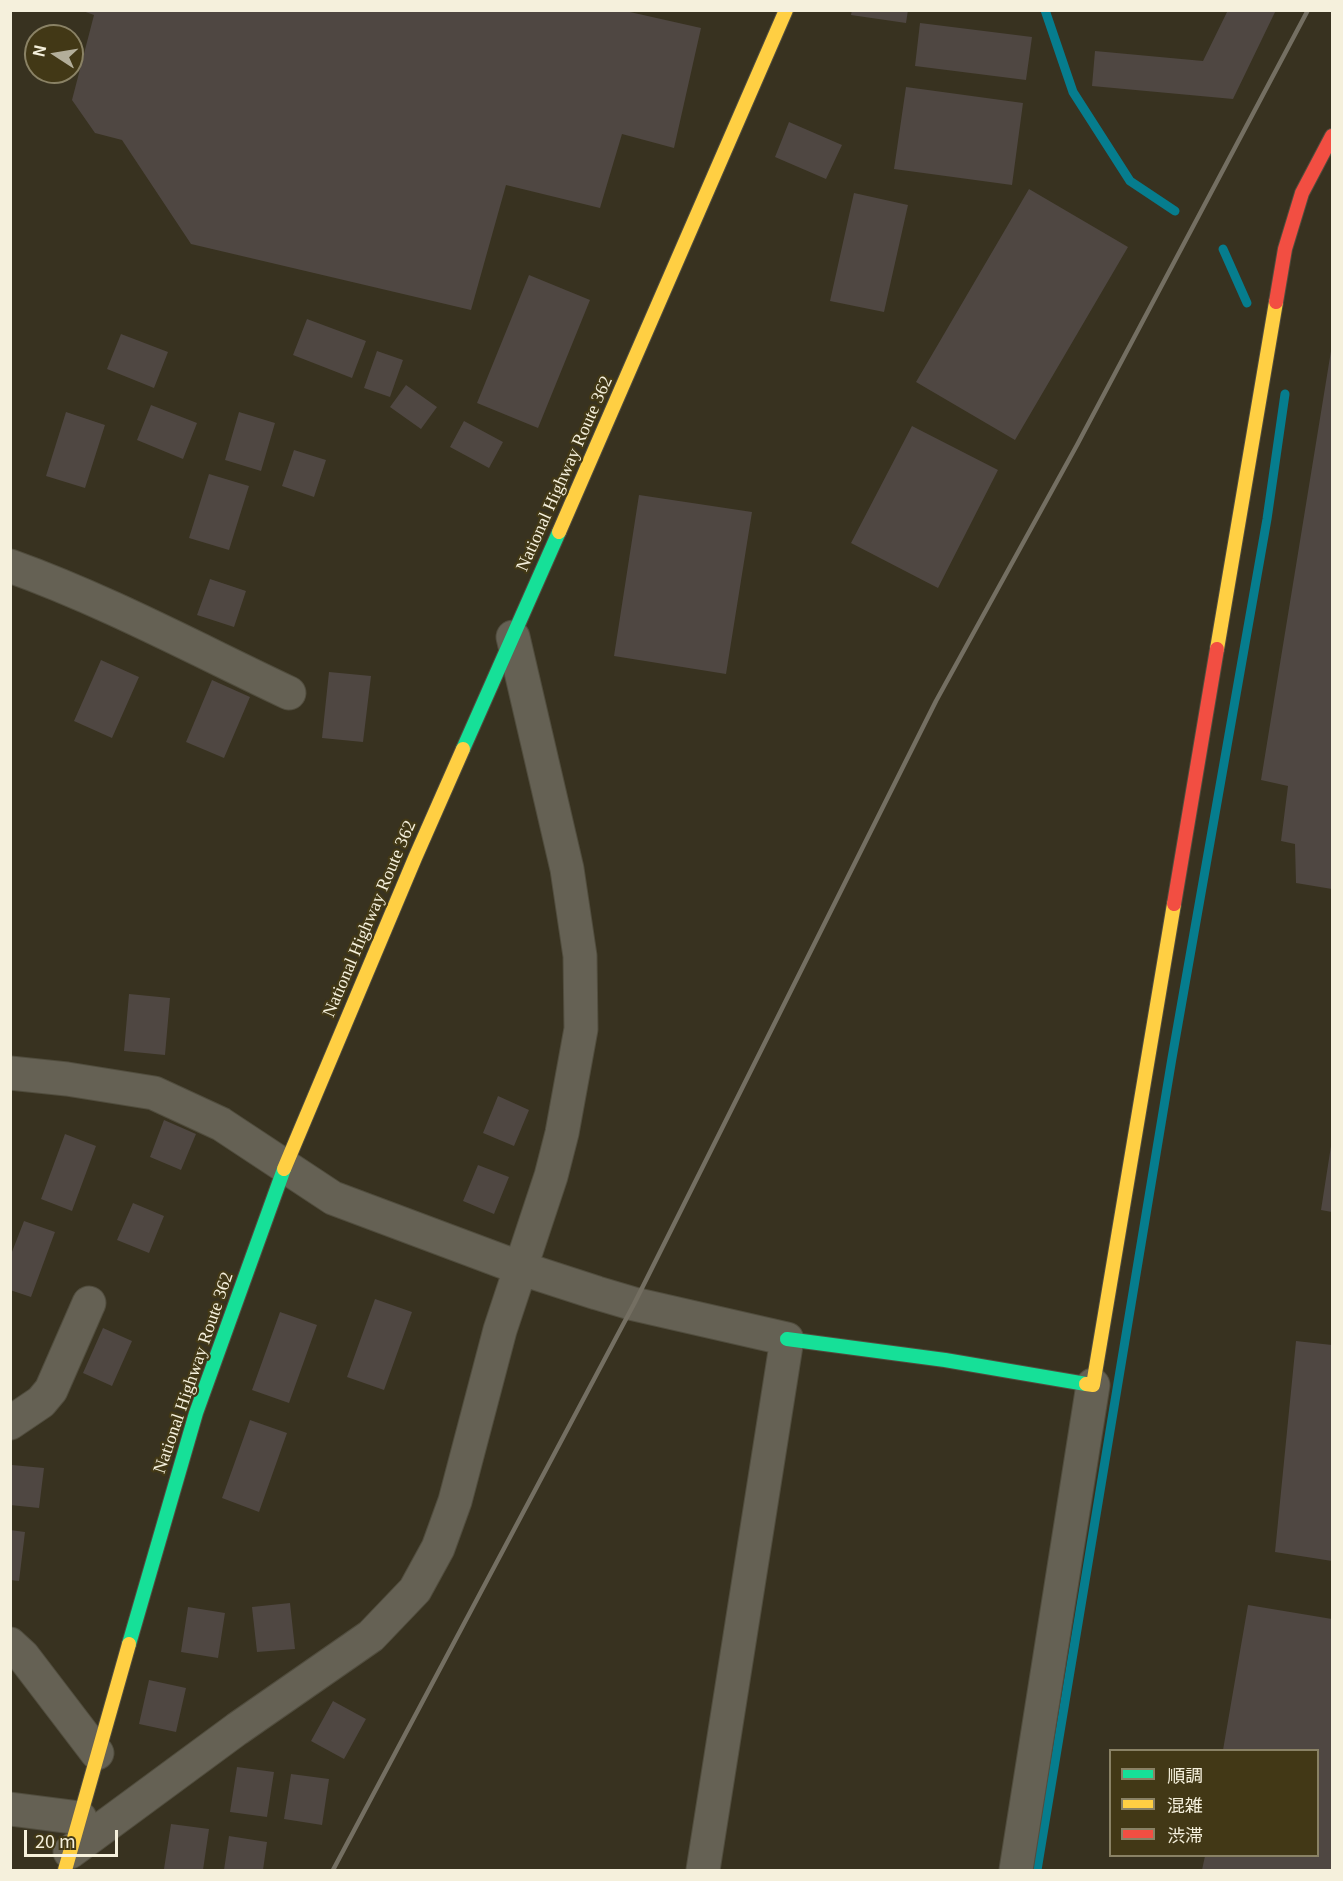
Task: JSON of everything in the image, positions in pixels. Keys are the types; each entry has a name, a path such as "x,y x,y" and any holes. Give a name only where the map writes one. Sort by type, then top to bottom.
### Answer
{"main road":[{"name":"National Highway Route 362","path":"67,1861 196,1413 285,1167 415,858 786,10"},
{"path":"787,1339 945,1360 1093,1385 1285,249 1302,193 1332,136"}],"street":[{"path":"10,566 39,576 126,615 289,693"},
{"path":"67,1861 237,1729 371,1636 415,1590 438,1548 455,1501 500,1330 551,1176 562,1133 581,1029 580,956 567,869 513,637"},
{"path":"10,1073 67,1079 154,1093 221,1124 333,1198 520,1268 634,1304 787,1339 703,1870"},
{"path":"10,1423 41,1402 51,1390 89,1304"},
{"path":"1016,1870 1093,1385"},
{"path":"10,1644 23,1656 97,1753"},
{"path":"10,1809 80,1818"}],"building":[{"path":"80,10 621,10 701,28 674,148 622,134 600,208 506,185 471,310 191,244 122,140 95,133 72,100 76,84 84,84 84,54 94,15"},
{"path":"852,10 908,10 906,23 851,15"},
{"path":"1228,10 1276,10 1233,99 1092,86 1095,51 1203,61"},
{"path":"920,23 1032,37 1026,80 915,66"},
{"path":"906,87 1023,103 1012,185 894,169"},
{"path":"789,122 842,145 826,179 775,157"},
{"path":"1029,189 1128,247 1015,440 916,382"},
{"path":"854,193 908,205 884,312 830,301"},
{"path":"529,275 590,300 538,428 477,403"},
{"path":"307,319 366,341 352,378 293,355"},
{"path":"121,334 168,352 154,388 107,369"},
{"path":"377,351 403,360 390,397 364,388"},
{"path":"1331,351 1332,889 1296,883 1295,844 1281,841 1288,786 1261,780"},
{"path":"406,385 437,407 421,429 390,407"},
{"path":"151,405 197,423 183,459 137,440"},
{"path":"66,412 105,425 85,488 46,476"},
{"path":"239,412 275,423 261,471 225,460"},
{"path":"464,421 503,442 489,468 450,447"},
{"path":"912,426 998,470 938,588 851,543"},
{"path":"294,450 326,460 314,497 282,486"},
{"path":"209,474 249,486 229,550 189,538"},
{"path":"639,495 752,512 726,674 614,656"},
{"path":"210,579 246,591 234,627 197,615"},
{"path":"101,660 139,677 112,738 74,721"},
{"path":"329,672 371,676 363,742 322,738"},
{"path":"212,680 250,697 224,758 186,742"},
{"path":"129,994 170,998 165,1055 124,1051"},
{"path":"498,1096 529,1110 514,1146 483,1133"},
{"path":"164,1120 196,1134 181,1170 150,1157"},
{"path":"65,1134 96,1146 72,1211 41,1199"},
{"path":"1332,1146 1332,1212 1321,1210"},
{"path":"478,1165 509,1177 494,1214 463,1201"},
{"path":"133,1203 164,1216 149,1253 117,1240"},
{"path":"24,1221 55,1232 31,1297 10,1290 10,1257"},
{"path":"375,1299 412,1312 384,1390 347,1377"},
{"path":"280,1312 317,1325 289,1403 252,1390"},
{"path":"103,1328 132,1341 112,1386 83,1373"},
{"path":"1296,1341 1332,1345 1332,1561 1275,1552"},
{"path":"250,1420 287,1433 259,1512 222,1498"},
{"path":"12,1465 44,1468 39,1508 10,1505"},
{"path":"10,1530 25,1532 19,1581 10,1580"},
{"path":"290,1603 295,1649 257,1652 252,1607"},
{"path":"1248,1605 1332,1619 1332,1870 1202,1870 1205,1857 1319,1857 1319,1749 1223,1749"},
{"path":"188,1607 225,1613 218,1658 181,1652"},
{"path":"149,1680 186,1688 176,1732 139,1724"},
{"path":"333,1701 366,1719 344,1759 311,1741"},
{"path":"237,1767 274,1772 267,1817 230,1812"},
{"path":"291,1774 329,1779 322,1825 284,1819"},
{"path":"171,1824 209,1829 203,1870 164,1869"},
{"path":"229,1836 267,1842 263,1870 224,1870"}],"waterway":[{"path":"1045,10 1073,92 1130,181 1175,211"},
{"path":"1223,249 1247,303"},
{"path":"1037,1870 1172,1058 1267,519 1285,394"}],"railway":[{"path":"333,1870 634,1304 936,701 1077,445 1308,10"}],"traffic: fast":[{"path":"463,749 559,532"},
{"path":"129,1644 196,1413 284,1169"},
{"path":"787,1339 945,1360 1086,1384"}],"traffic: slow":[{"path":"559,532 786,10"},
{"path":"1217,649 1276,302"},
{"path":"284,1169 463,749"},
{"path":"1086,1384 1093,1385 1174,904"},
{"path":"65,1870 129,1644"}],"traffic: jam":[{"path":"1276,302 1285,249 1302,193 1332,136"},
{"path":"1174,904 1217,649"}]}
